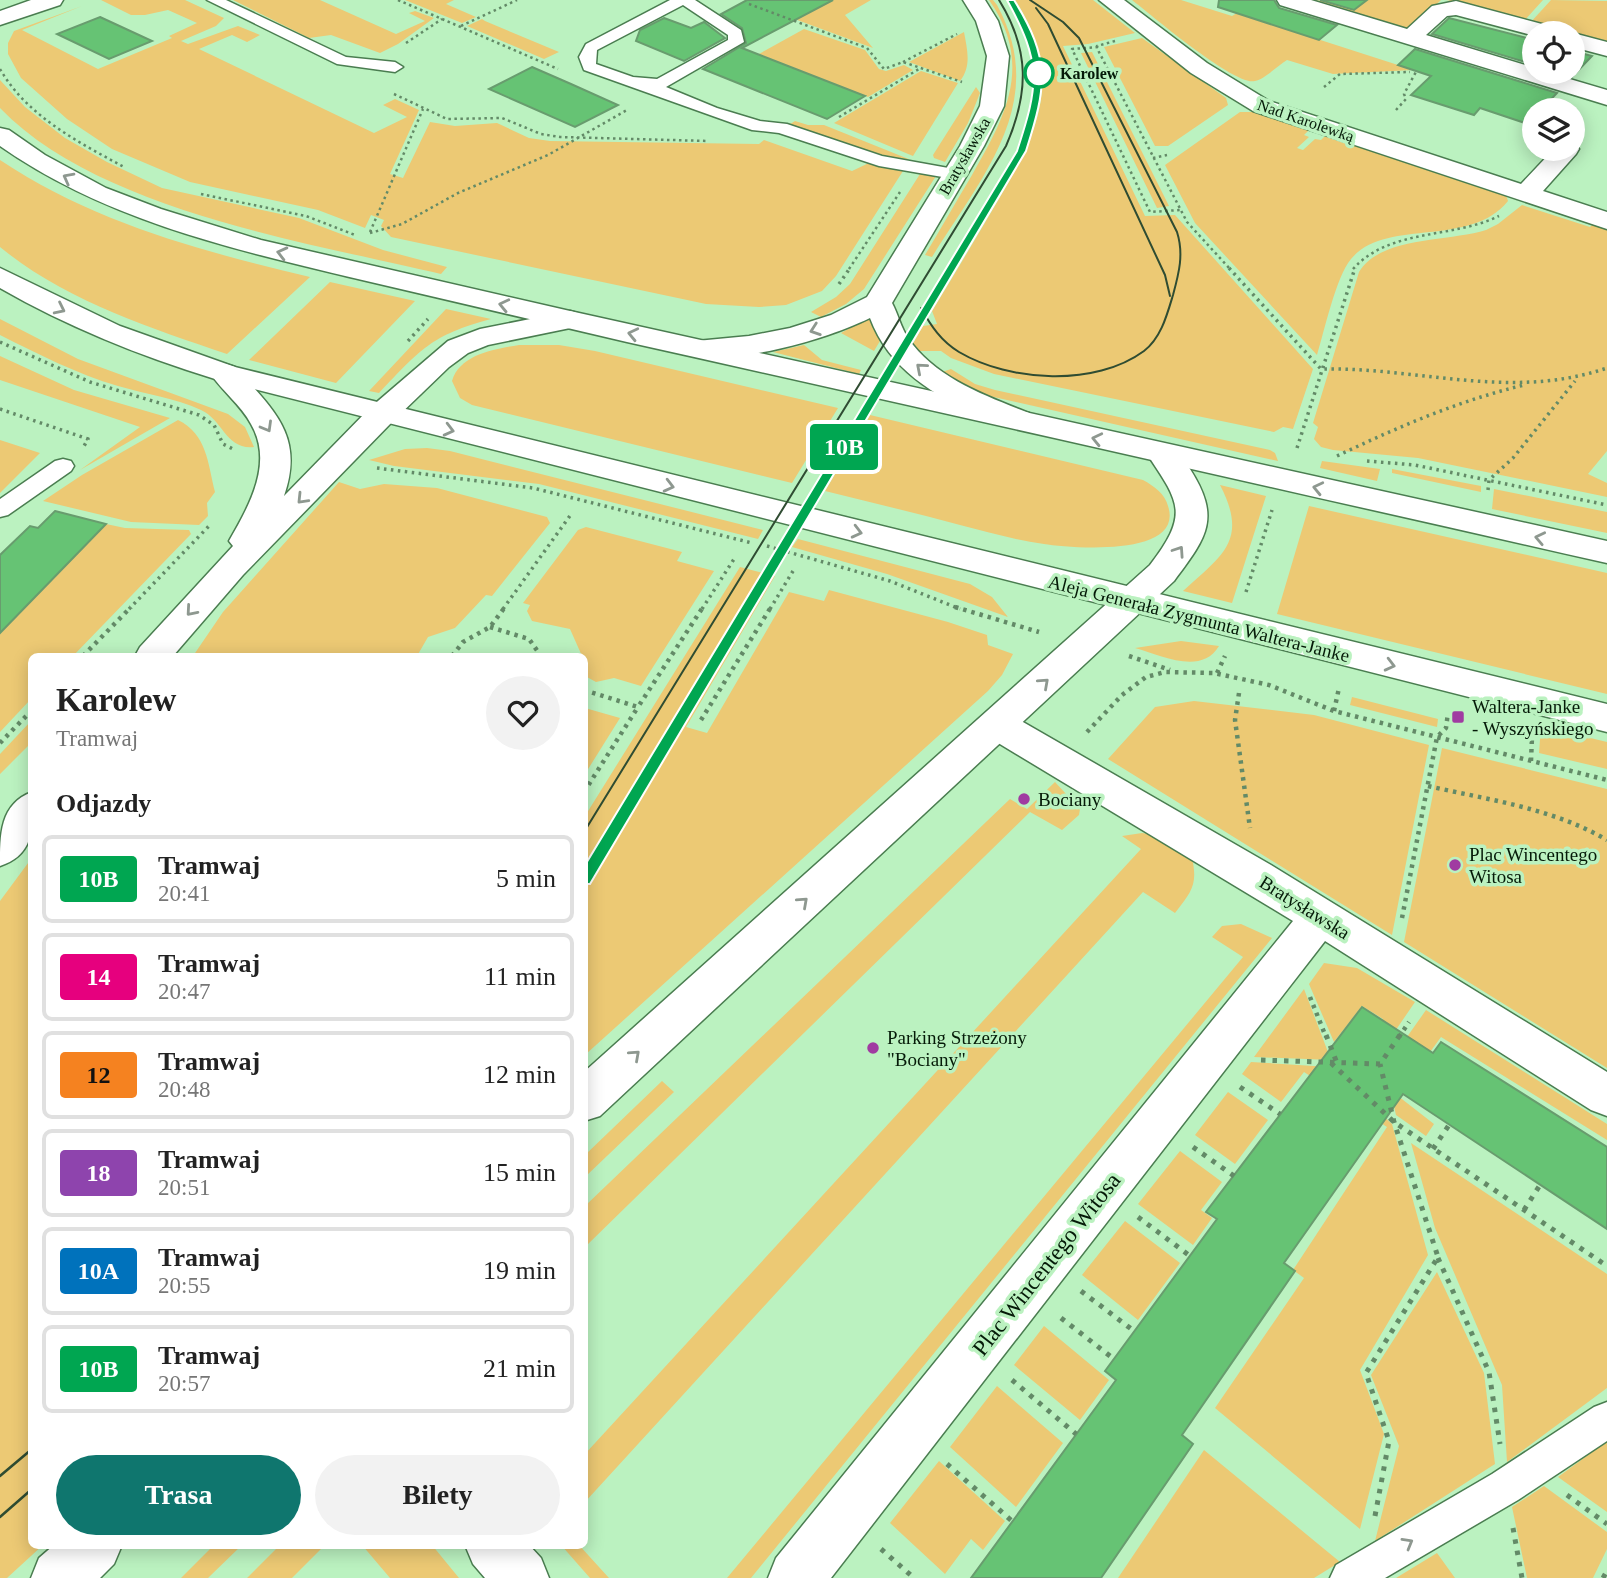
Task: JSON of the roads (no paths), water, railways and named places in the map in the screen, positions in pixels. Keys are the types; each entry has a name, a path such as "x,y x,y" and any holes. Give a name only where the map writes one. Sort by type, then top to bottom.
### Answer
{"street":[{"path":"0,18 52,0"},
{"name":"Bratysławska","path":"878,303 992,106 998,72 995,42 974,0"},
{"name":"Nad Karolewką","path":"1110,0 1199,68 1255,103 1607,221"},
{"path":"1288,0 1607,98"},
{"path":"1410,38 1440,11 1456,8 1522,26"},
{"path":"1585,43 1607,49"},
{"path":"1585,129 1607,104"},
{"path":"0,135 71,180 152,215 202,232 335,266 570,320 1607,552"},
{"path":"1526,194 1556,161"},
{"name":"Aleja Generała Zygmunta Waltera-Janke","path":"0,276 103,330 156,351 225,373 1607,718"},
{"path":"696,348 748,345 796,336 841,321 878,303 897,344 930,376 970,400 1025,422"},
{"path":"156,653 231,567 284,517 382,414 439,361 458,347 505,331 570,320"},
{"path":"225,373 266,422 273,435 276,454 269,492 231,567"},
{"path":"588,1097 1133,601 1178,554 1189,535 1193,519 1192,499 1186,482 1163,454"},
{"name":"Bratysławska","path":"998,725 1258,877 1607,1097"},
{"path":"0,850 28,812"},
{"name":"Plac Wincentego Witosa","path":"796,1578 1321,916"},
{"path":"59,1578 91,1549"},
{"path":"496,1549 521,1578"}],"lane":[{"path":"215,0 343,61 395,67"},
{"path":"649,86 667,82 736,42 738,38 736,33 683,0 591,47 587,53 587,63 590,67 637,85 649,86 758,126 781,128 879,161 954,174"},
{"path":"0,510 63,466"},
{"path":"1357,1573 1505,1487 1607,1420"}],"tram line":[{"path":"588,825 1006,146 1019,108 1023,72 1016,36 999,0"},
{"path":"924,313 1022,151 1029,131 1036,93 1036,74 1028,37 1011,0"},
{"name":"10B","path":"588,873 1022,151 1037,102 1038,70 1029,32 1011,0"},
{"path":"924,313 937,333 959,352 1003,370 1052,376 1102,371 1124,363 1150,346 1166,318 1180,264 1177,232 1079,38 1063,22 1030,0"},
{"path":"1036,8 1048,24 1165,275 1170,296"},
{"path":"921,308 924,313"},
{"path":"588,873 924,313"},
{"path":"0,1476 28,1452"},
{"path":"0,1517 28,1492"}],"place":[{"name":"Karolew","path":"1039,73"},
{"name":"Waltera-Janke - Wyszyńskiego","path":"1458,717"},
{"name":"Bociany","path":"1024,799"},
{"name":"Plac Wincentego Witosa","path":"1455,865"},
{"name":"Parking Strzeżony \"Bociany\"","path":"873,1048"}]}
